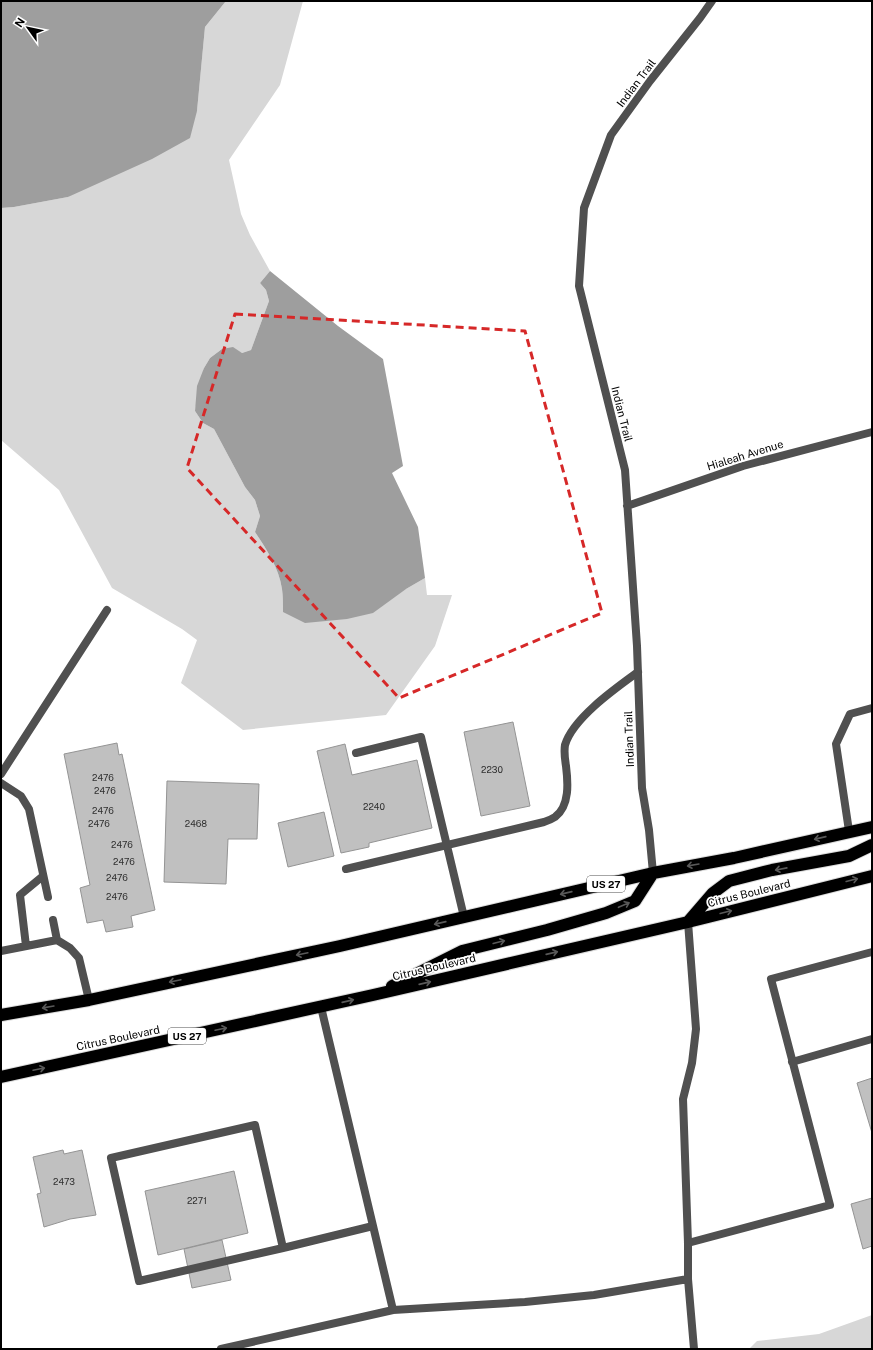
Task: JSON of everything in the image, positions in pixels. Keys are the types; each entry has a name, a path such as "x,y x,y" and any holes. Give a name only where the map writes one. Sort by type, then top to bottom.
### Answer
{"highway":[{"name":"US 27","path":"1,1015 89,1000 340,946 653,873 734,858 872,827"},
{"path":"688,922 713,893 729,881 772,870 848,856 872,845"},
{"path":"373,995 462,951 554,928 606,913 635,901 653,873"},
{"name":"Citrus Boulevard","path":"1,1077 373,995 688,922 872,876"}],"street":[{"name":"Indian Trail","path":"653,873 649,830 642,788 638,672 625,470 579,286 584,208 611,135 650,81 704,14 712,1"},
{"name":"Hialeah Avenue","path":"627,506 743,466 872,432"},
{"path":"1,774 107,610"},
{"path":"346,869 544,822 555,817 564,807 568,785 565,745 573,730 584,716 606,696 638,672"},
{"path":"849,831 836,744 850,714 872,708"},
{"path":"356,753 421,737 464,917"},
{"path":"1,783 21,796 29,809 48,897"},
{"path":"26,946 20,895 43,876"},
{"path":"53,920 57,940"},
{"path":"688,922 696,1028 692,1063 683,1099 688,1279 694,1349"},
{"path":"1,951 57,940 70,948 79,958 89,1000"},
{"path":"688,1243 830,1205 771,979 872,952"},
{"path":"321,1007 393,1310"},
{"path":"792,1062 872,1039"},
{"path":"283,1248 255,1125 111,1158 139,1281 283,1248 373,1226"},
{"path":"221,1349 393,1310 525,1302 594,1295 688,1279"}],"highlighted area":[{"path":"235,314 525,331 602,613 399,698 187,468"}],"shaded area":[{"path":"1,1 226,1 205,27 197,111 190,138 152,159 68,197 1,208"},
{"path":"226,1 303,1 280,85 229,160 241,214 250,235 270,271 260,283 266,290 269,301 251,350 242,353 222,349 210,358 204,368 195,411 203,423 214,429 245,487 255,500 260,516 255,532 268,552 278,574 282,589 283,612 406,589 425,578 427,595 452,595 435,646 386,715 243,730 181,683 197,640 182,629 112,588 59,490 1,440 1,208 68,197 197,111 205,27"},
{"path":"270,271 338,326 383,359 403,466 392,473 418,527 425,578 406,589 373,613 347,619 305,623 283,612 282,589 278,574 268,552 255,532 260,516 255,500 245,487 214,429 203,423 195,411 197,386 204,368 210,358 222,349 233,347 242,353 251,350 269,301 266,290 260,283"},
{"path":"872,1315 872,1349 749,1349 757,1341 819,1334"}],"building":[{"path":"513,722 530,806 481,816 464,732"},
{"path":"117,743 119,755 122,754 155,910 131,916 133,927 106,932 103,920 87,923 80,888 90,885 64,754"},
{"path":"345,744 352,775 417,760 432,828 369,843 369,847 341,853 317,751"},
{"path":"167,781 259,784 257,839 228,839 226,884 164,882"},
{"path":"324,812 334,856 288,867 278,823"},
{"path":"872,1078 872,1133 857,1083"},
{"path":"63,1150 64,1154 82,1150 96,1215 70,1219 44,1227 37,1194 41,1193 33,1157"},
{"path":"234,1171 248,1233 158,1255 145,1191"},
{"path":"872,1198 872,1246 863,1249 851,1204"},
{"path":"222,1240 231,1280 192,1288 184,1249"}]}
